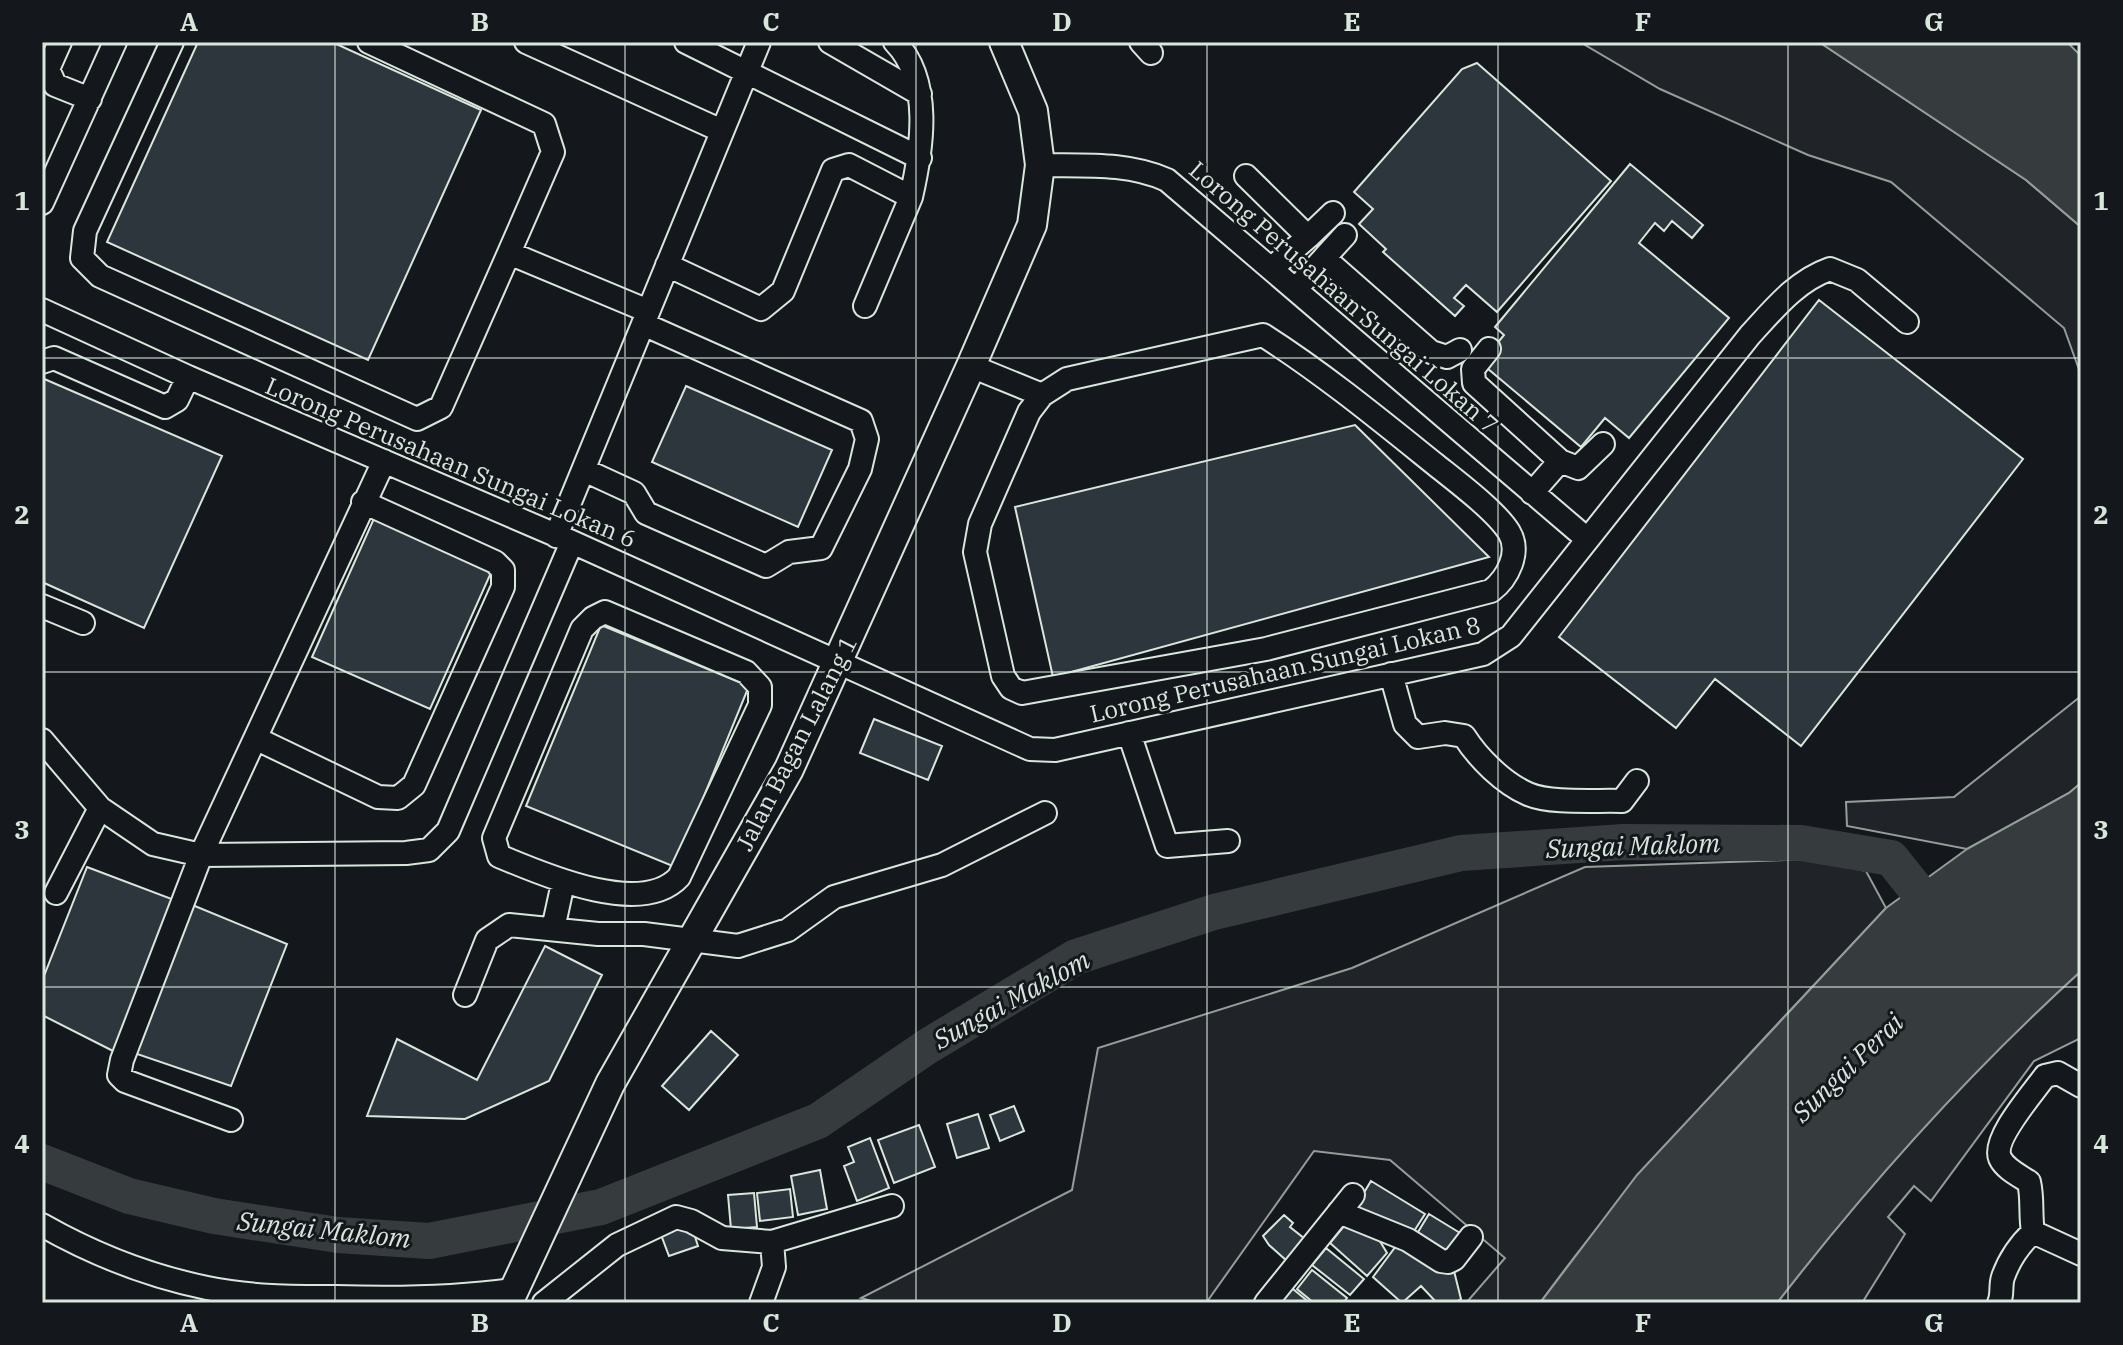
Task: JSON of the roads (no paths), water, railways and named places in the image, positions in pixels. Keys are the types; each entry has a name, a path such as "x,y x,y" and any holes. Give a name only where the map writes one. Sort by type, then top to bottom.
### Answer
{"main road":[{"name":"Jalan Bagan Lalang 1","path":"513,1291 610,1084 789,769 1032,225 1040,165 1033,111 1004,42"}],"street":[{"path":"60,42 48,69 55,85 90,99"},
{"path":"42,203 49,171 90,99 115,42"},
{"path":"172,42 85,231 82,258 100,276 417,419 441,407 553,152 544,124 369,42"},
{"path":"526,42 722,131"},
{"path":"686,42 920,158"},
{"path":"42,740 100,808 153,844 201,855 406,853 429,850 448,831 564,539 584,470 759,42"},
{"path":"830,42 920,94"},
{"path":"865,306 911,197 920,158 920,94 904,51 895,42"},
{"path":"667,265 761,309 783,291 833,170 849,165 911,197"},
{"name":"Lorong Perusahaan Sungai Lokan 7","path":"1040,165 1148,171 1167,180 1587,539"},
{"path":"1246,176 1308,237"},
{"path":"1272,268 1333,213"},
{"path":"1296,289 1345,235"},
{"path":"509,253 861,421 867,439 860,469 821,548 789,552 766,566 646,513 634,493 584,470"},
{"path":"1324,258 1431,352 1447,357 1460,350"},
{"name":"Lorong Perusahaan Sungai Lokan 8","path":"839,661 1030,749 1055,750 1483,654 1511,636 1750,335 1787,295 1814,275 1830,269 1857,280 1907,322"},
{"name":"Lorong Perusahaan Sungai Lokan 6","path":"42,310 188,377 839,661"},
{"path":"1263,335 1333,384 1475,496 1510,533 1513,558 1504,581 1491,591 1266,649 1022,693 1011,688 1003,676 975,552 980,524 991,496 1029,412 1042,395 1067,379 1263,335"},
{"path":"1489,349 1473,369 1474,383 1560,461 1578,468 1603,444"},
{"path":"42,362 54,358 165,407 177,400 188,377"},
{"path":"971,366 1042,395"},
{"path":"231,1120 125,1081 119,1075 122,1060 201,855 384,461"},
{"path":"1532,493 1560,461"},
{"path":"257,739 378,797 398,798 414,785 503,587 503,570 495,562 363,502"},
{"path":"42,606 83,623"},
{"path":"605,612 746,672 760,687 760,705 679,877 661,888 628,894 563,883 499,856 494,838 582,629 605,612"},
{"path":"1391,674 1405,724 1418,737 1445,733 1464,736 1480,760 1529,795 1622,801 1637,781"},
{"path":"1129,733 1167,846 1228,841"},
{"path":"56,893 100,808"},
{"path":"465,995 487,940 509,925 692,939 738,946 788,930 834,897 942,865 1045,813"},
{"path":"553,929 563,883"},
{"path":"2033,1232 2029,1182 2000,1158 1998,1147 2003,1134 2045,1076 2058,1073 2081,1086"},
{"path":"1266,1303 1346,1204 1441,1261 1454,1259 1471,1237"},
{"path":"545,1303 617,1245 676,1217 691,1221 722,1238 772,1242 892,1206"},
{"path":"42,1225 88,1251 207,1288 279,1297 376,1298 453,1298 513,1291"},
{"path":"2033,1232 2081,1254"},
{"path":"1999,1303 2002,1281 2021,1244 2033,1232"},
{"path":"761,1303 774,1267 772,1242"}],"water":[{"path":"1819,42 2067,42 2081,56 2081,227 2026,180"},
{"name":"Sungai Perai","path":"2081,783 2081,971 1922,1130 1777,1303 1540,1303 1637,1175 1886,908 1967,849 2069,793"}],"waterway":[{"name":"Sungai Maklom","path":"42,1162 129,1196 214,1216 338,1235 429,1241 601,1207 818,1121 928,1046 1076,957 1214,912 1461,853 1623,842 1801,843 1891,858 1915,888 1936,929"}]}
